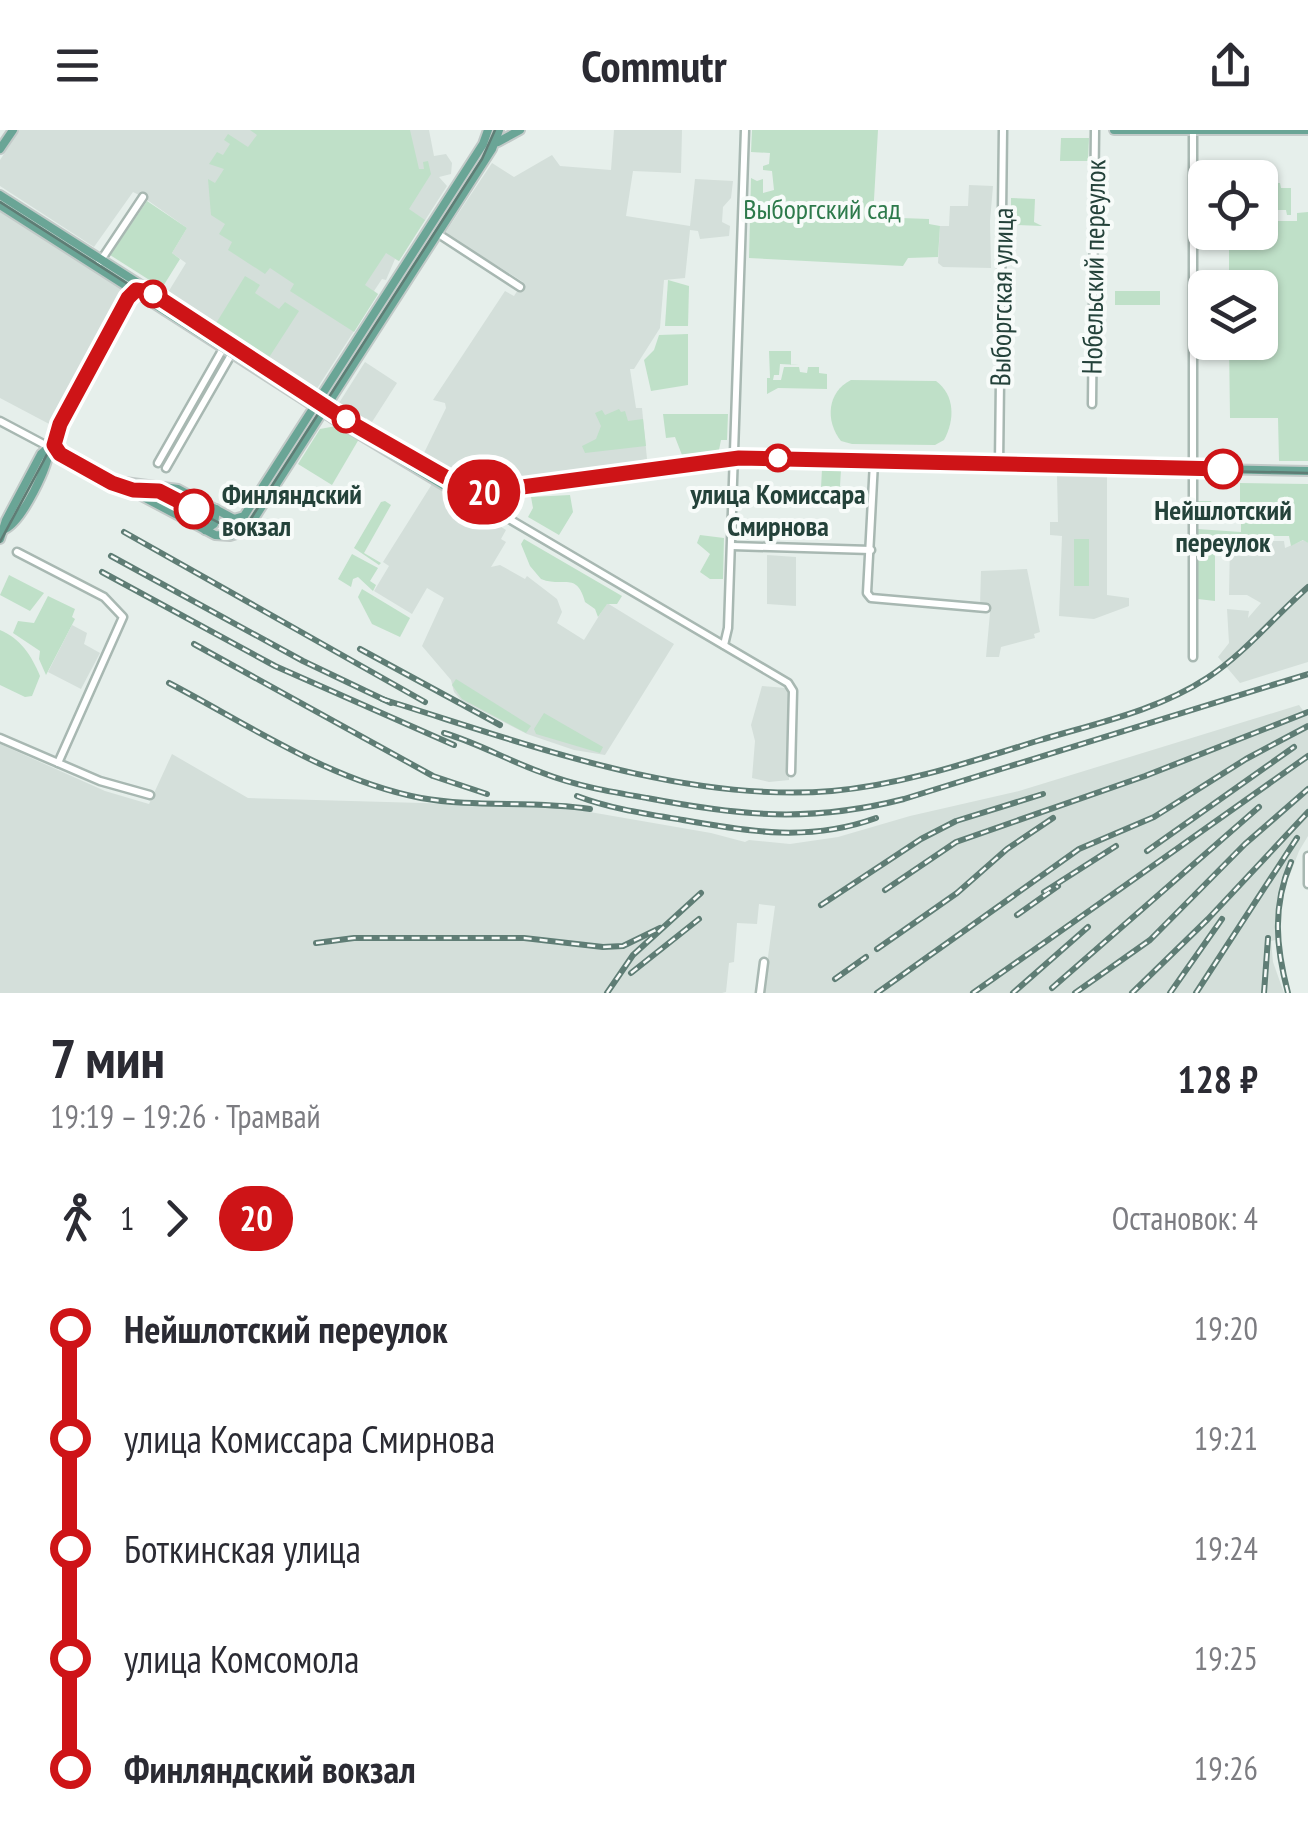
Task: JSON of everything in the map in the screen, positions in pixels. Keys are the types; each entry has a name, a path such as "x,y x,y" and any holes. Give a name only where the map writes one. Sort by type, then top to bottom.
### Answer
{"main road":[{"path":"0,149 13,130"},
{"path":"434,231 484,144 488,130"},
{"path":"50,447 205,530 222,536 246,530 255,508 494,145 499,130"},
{"path":"494,145 520,130"},
{"path":"1114,130 1308,130"},
{"path":"0,195 321,405"},
{"path":"0,205 99,262"},
{"path":"136,286 226,350 454,480 460,489 485,494 734,460 1308,471"},
{"path":"0,539 23,487 41,454 50,447 136,286"},
{"path":"3,527 14,524 50,459 50,447"},
{"path":"42,474 53,464 70,458"},
{"path":"113,481 178,488 238,518 255,508"},
{"path":"154,502 156,488 162,485"},
{"path":"205,530 216,521 216,509"}],"street":[{"path":"724,645 732,546 746,130"},
{"name":"Выборгская улица","path":"1000,464 1003,130"},
{"name":"Нобельский переулок","path":"1092,404 1094,130"},
{"path":"1192,131 1193,657"},
{"path":"99,262 143,198"},
{"path":"434,231 520,287"},
{"path":"158,463 226,350"},
{"path":"166,468 226,350"},
{"path":"0,421 50,447"},
{"path":"874,462 867,593 871,598 986,608"},
{"path":"460,489 792,687 791,772"},
{"path":"500,512 498,501 504,492"},
{"path":"732,546 870,550"},
{"path":"17,552 104,597 117,608 122,622 58,763"},
{"path":"0,738 110,784 150,796"},
{"path":"1308,856 1308,884"},
{"path":"760,993 764,962"}],"shaded area":[{"path":"19,130 429,130 434,156 446,154 452,163 451,174 439,177 447,186 399,261 395,259 386,280 382,279 374,291 378,294 316,390 167,294 186,263 172,253 187,228 143,197 133,192 94,247 0,186 0,160"},
{"path":"614,130 682,130 681,173 633,171 626,216 690,226 695,179 733,181 731,198 723,207 722,222 730,226 729,236 700,239 698,231 690,230 685,278 664,280 660,328 634,369 630,369 636,408 642,408 647,459 485,482 464,480 423,455 446,408 445,403 433,400 505,291 514,296 523,282 445,233 492,163 514,177 552,155 560,166 611,170"},
{"path":"969,185 993,186 991,268 943,267 938,263 940,226 949,226 950,206 968,206"},
{"path":"0,211 126,290 53,426 0,398"},
{"path":"365,362 397,383 372,422 366,418 364,421 339,403"},
{"path":"1057,476 1107,476 1107,595 1129,598 1129,606 1094,619 1059,616 1062,536 1050,535 1050,522 1058,522"},
{"path":"432,484 506,530 501,539 506,542 491,567 500,565 525,579 527,576 557,599 562,612 557,623 584,640 607,603 674,644 605,755 574,750 527,734 461,700 451,680 422,646 444,598 427,588 412,614 374,591 389,566 383,562"},
{"path":"1304,540 1308,543 1308,662 1240,683 1218,657 1229,643 1227,609 1249,611 1248,618 1261,603 1247,595 1229,595 1230,541 1284,541 1285,548"},
{"path":"767,555 796,557 796,606 767,604"},
{"path":"1027,569 1040,632 1034,634 1035,638 1001,647 999,657 986,657 990,613 988,606 980,606 981,571"},
{"path":"72,625 87,633 84,644 100,653 81,689 48,672"},
{"path":"762,686 786,688 790,697 789,780 769,782 752,778 755,741 751,725"},
{"path":"1299,705 1308,717 1308,836 1281,898 1281,939 1271,941 1273,962 1284,993 763,993 775,906 759,904 757,924 737,923 734,962 729,963 726,992 722,993 0,993 0,744 105,791 149,804 172,754 248,798 561,807 745,842 790,844 838,837 1019,791"}],"green space":[{"path":"250,130 410,130 419,169 424,169 423,162 428,161 431,174 409,209 425,220 399,261 386,253 365,285 378,294 354,332 290,291 294,284 270,268 265,274 228,250 232,242 219,234 225,224 211,215 208,179 215,183 224,169 209,164 217,152 223,155 230,144 224,140 228,134 248,147 257,135"},
{"name":"Выборгский сад","path":"752,130 878,130 873,217 929,219 929,224 940,226 938,257 908,258 903,266 749,258 751,178 763,179 763,193 774,190 772,171 763,170 769,164 770,153 751,152"},
{"path":"1061,138 1089,138 1088,161 1060,161"},
{"path":"1278,183 1281,188 1291,188 1291,215 1278,210"},
{"path":"1011,198 1035,199 1034,222 1042,226 1011,221"},
{"path":"147,201 187,228 172,253 180,259 162,288 110,255"},
{"path":"1308,212 1308,461 1279,461 1278,418 1230,418 1229,360 1278,360 1278,270 1229,270 1229,250 1278,250 1278,221 1297,221 1297,213"},
{"path":"245,276 260,285 255,293 279,309 285,302 299,311 268,359 215,325"},
{"path":"668,280 689,286 688,326 665,326"},
{"path":"1115,291 1160,291 1160,305 1115,305"},
{"path":"688,334 688,385 651,391 644,360 654,350 659,335"},
{"path":"769,351 791,351 791,365 780,364 779,375 774,375 773,380 781,380 784,367 799,367 800,372 807,373 808,367 819,367 819,373 827,374 827,389 778,388 767,394"},
{"path":"851,380 936,381 947,393 951,408 944,440 935,445 841,441 832,425 831,408 837,392"},
{"path":"619,409 625,411 628,421 643,419 646,446 585,453 582,446 596,439 601,426 595,413 602,410 605,415"},
{"path":"663,414 728,414 727,440 721,440 719,450 682,455 675,437 666,438"},
{"path":"336,426 359,439 332,485 298,464 320,429"},
{"path":"822,469 841,470 841,507 820,507"},
{"path":"1240,483 1308,484 1308,543 1303,540 1291,546 1289,536 1215,536 1215,601 1198,599 1197,529 1241,532 1241,517 1197,521 1197,501 1211,501 1215,509 1240,513"},
{"path":"570,495 573,512 559,535 528,517 533,508 531,497"},
{"path":"385,501 391,505 364,553 379,565 354,548"},
{"path":"700,535 724,538 723,579 710,579 700,572 710,554 697,543"},
{"path":"524,539 622,596 617,604 607,604 598,617 573,583 541,579 530,566 521,544"},
{"path":"1074,539 1089,539 1089,586 1074,586"},
{"path":"352,554 378,568 370,581 376,585 373,591 358,577 351,587 338,579"},
{"path":"9,575 44,593 30,611 0,595"},
{"path":"362,589 410,618 400,637 372,624 358,597"},
{"path":"48,596 75,609 75,619 46,675 40,651 13,633 18,621 34,623"},
{"path":"0,630 20,643 37,668 40,676 32,696 25,697 0,685"},
{"path":"456,679 531,726 526,733 462,699 452,685"},
{"path":"544,713 603,747 600,753 536,734 534,729"}],"tram line":[{"path":"150,292 135,290 128,298 56,433 55,448 60,455 112,483 133,490 159,491 225,526 236,527 250,520 482,159 495,130"},
{"path":"0,202 334,416 470,495 747,460 1308,473"},
{"name":"20","path":"194,509 159,491 127,489 112,483 60,454 54,445 60,424 128,298 136,290 150,292 346,420 470,491 739,458 1223,469"},
{"path":"0,542 58,434"}],"railway":[{"path":"124,532 425,702"},
{"path":"111,556 303,661 391,703"},
{"path":"102,572 275,666 454,745"},
{"path":"382,699 547,751 661,779 775,792 858,788 961,764 1124,716 1167,699 1221,668 1308,587"},
{"path":"194,644 433,776 487,794"},
{"path":"360,649 500,725"},
{"path":"444,733 543,773 594,788 745,813 837,812 904,799 1308,674"},
{"path":"169,683 291,750 387,790 442,801 590,809"},
{"path":"885,890 956,842 1145,776 1308,712"},
{"path":"877,993 1079,849 1154,817 1246,759 1308,726"},
{"path":"1147,851 1294,747"},
{"path":"973,993 1308,756"},
{"path":"1075,993 1150,940 1245,844 1308,789"},
{"path":"821,905 921,839 956,821 1043,794"},
{"path":"577,796 629,811 756,831 827,830 876,818"},
{"path":"1052,988 1259,807"},
{"path":"1132,993 1308,812"},
{"path":"877,949 1053,818"},
{"path":"1196,993 1297,838"},
{"path":"1044,892 1116,846"},
{"path":"1288,993 1278,927 1281,895 1291,862"},
{"path":"1017,915 1058,886"},
{"path":"607,993 633,955 701,893"},
{"path":"631,973 699,919"},
{"path":"1170,993 1222,919"},
{"path":"1013,993 1088,927"},
{"path":"316,943 354,938 524,938 603,947 623,946 660,928"},
{"path":"1264,993 1268,938"},
{"path":"835,979 866,957"}],"place":[{"name":"улица Комиссара Смирнова","path":"778,458"},
{"name":"Нейшлотский переулок","path":"1223,469"},
{"name":"Финляндский вокзал","path":"194,509"}]}
